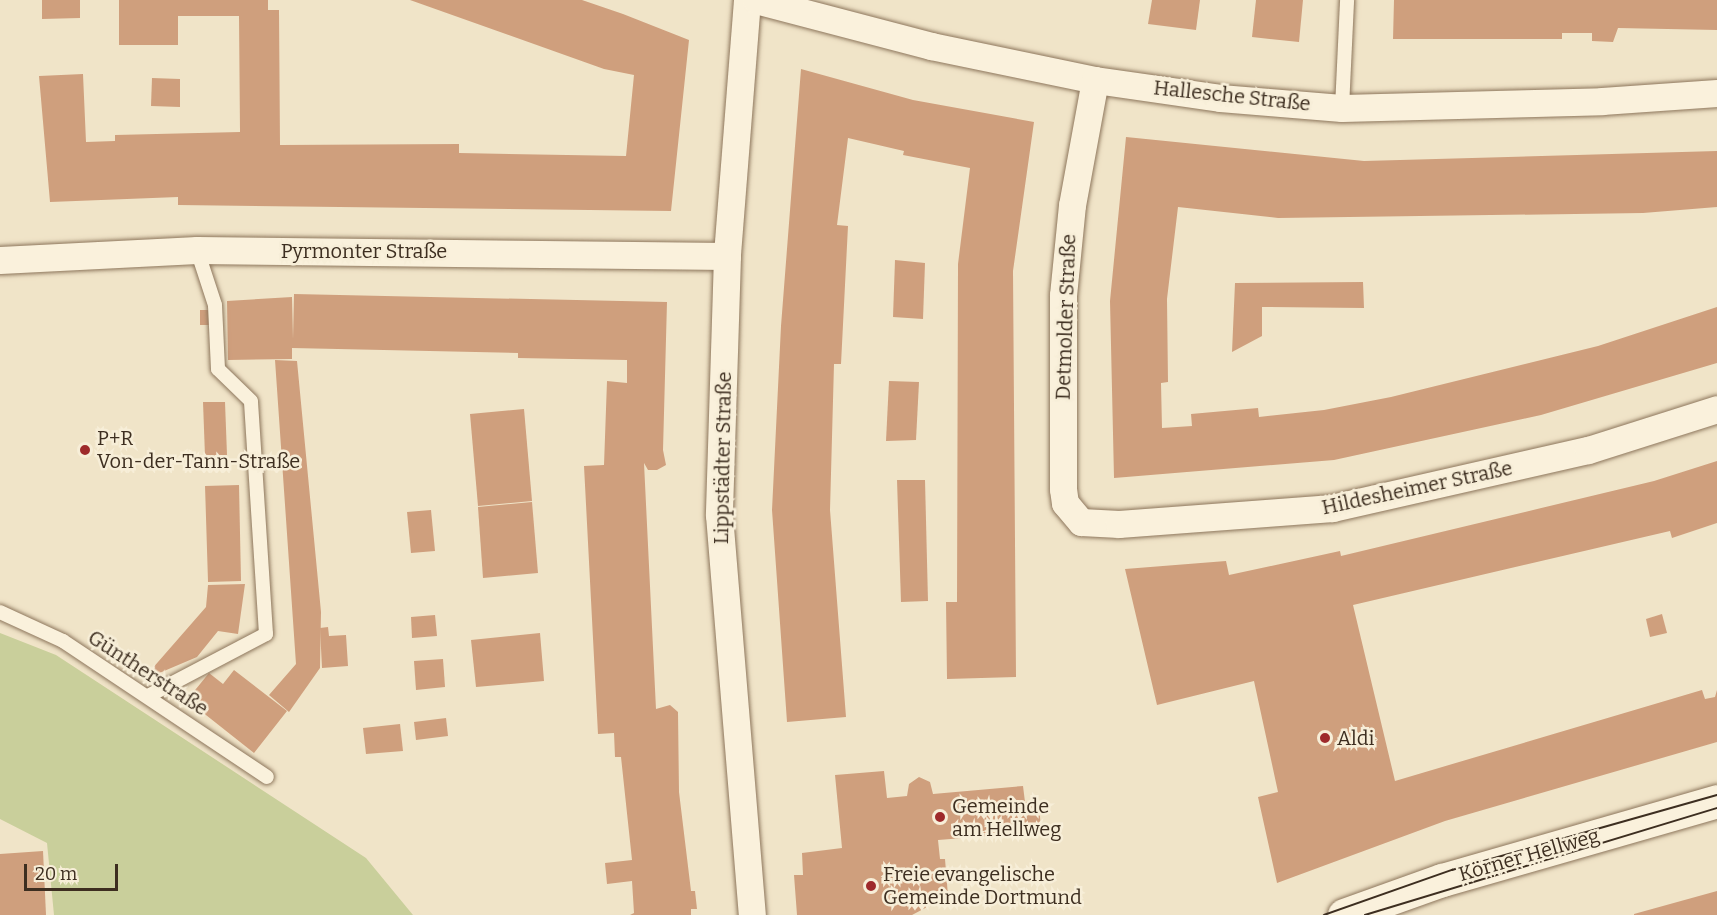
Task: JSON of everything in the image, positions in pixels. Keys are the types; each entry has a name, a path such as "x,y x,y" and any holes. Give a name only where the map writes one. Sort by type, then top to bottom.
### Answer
{"main road":[{"name":"Körner Hellweg","path":"1344,915 1442,880 1717,801"}],"street":[{"name":"Lippstädter Straße","path":"747,0 727,256 718,515 752,915"},
{"name":"Hallesche Straße","path":"756,0 931,46 1095,80 1220,98 1342,108 1602,101 1717,93"},
{"name":"Detmolder Straße","path":"1095,80 1066,250 1063,489 1065,503 1081,522 1109,525"},
{"name":"Pyrmonter Straße","path":"0,260 197,250 727,256"},
{"name":"Hildesheimer Straße","path":"1109,525 1293,512 1372,501 1588,450 1717,409"}],"lane":[{"path":"1342,108 1347,0"},
{"path":"150,695 266,634 251,401 218,369 215,305 197,250"},
{"name":"Güntherstraße","path":"0,612 63,641 150,695 267,777"}],"green space":[{"path":"0,633 56,655 366,858 413,915 54,915 47,843 0,819"}],"building":[{"path":"42,0 80,0 80,18 42,19"},
{"path":"119,0 268,0 268,10 279,10 280,145 459,144 459,153 626,156 634,75 604,69 410,0 582,0 623,14 689,40 671,211 178,205 178,197 50,202 39,76 83,74 86,142 115,141 115,135 240,132 239,16 178,16 178,45 119,45"},
{"path":"1152,0 1200,0 1196,30 1148,24"},
{"path":"1256,0 1303,0 1299,42 1252,37"},
{"path":"1394,0 1717,0 1717,30 1618,28 1613,42 1592,41 1592,33 1562,33 1562,39 1393,39"},
{"path":"801,69 913,100 1034,122 1013,271 1016,677 947,679 946,602 957,602 958,264 970,168 903,155 904,151 848,138 837,225 848,226 841,364 834,364 830,510 846,717 787,722 772,510 781,326"},
{"path":"152,78 180,79 180,107 151,106"},
{"path":"1126,137 1364,161 1717,151 1717,207 1643,213 1278,218 1178,207 1167,299 1168,382 1161,383 1162,428 1192,426 1191,414 1258,408 1259,417 1324,410 1391,397 1598,346 1717,307 1717,363 1541,415 1334,460 1114,478 1110,301"},
{"path":"895,260 925,263 923,319 893,317"},
{"path":"1363,282 1364,308 1262,307 1262,336 1232,352 1235,283"},
{"path":"294,294 667,302 663,450 666,465 657,470 648,470 644,463 656,709 670,705 678,712 679,792 691,891 695,891 697,909 691,909 691,915 630,915 634,913 632,881 607,884 605,863 632,860 621,757 615,757 614,733 598,734 584,466 604,465 607,381 627,383 627,360 518,358 518,353 292,348 292,359 228,360 227,301 292,297 293,339"},
{"path":"200,310 211,310 210,325 200,325"},
{"path":"275,360 297,361 321,612 320,668 289,712 269,695 296,664"},
{"path":"889,381 919,382 916,440 886,441"},
{"path":"203,402 225,402 227,455 205,456"},
{"path":"524,409 532,501 478,506 470,414"},
{"name":"Aldi","path":"1717,461 1717,523 1672,538 1670,531 1353,605 1395,781 1702,690 1705,699 1715,697 1717,690 1717,742 1445,821 1277,883 1258,797 1278,792 1254,681 1157,705 1125,569 1226,561 1229,575 1340,551 1341,556 1654,481"},
{"path":"897,480 925,480 928,601 901,602"},
{"path":"239,485 241,581 208,582 205,486"},
{"path":"532,502 538,573 483,578 478,507"},
{"path":"431,510 435,551 411,553 407,512"},
{"path":"245,584 238,634 218,631 197,657 157,674 151,670 206,607 208,585"},
{"path":"1662,614 1667,633 1650,637 1646,619"},
{"path":"435,615 437,636 412,638 411,617"},
{"path":"328,627 329,636 346,635 348,666 322,668 320,628"},
{"path":"540,633 544,681 476,687 471,640"},
{"path":"443,659 445,687 416,690 414,661"},
{"path":"234,670 287,711 254,753 187,700 209,673 223,684"},
{"path":"446,718 448,736 416,740 414,722"},
{"path":"400,724 403,751 366,754 363,728"},
{"path":"884,771 887,798 907,796 909,784 919,777 930,782 933,794 1023,786 1025,802 1039,801 1041,832 938,840 940,859 945,859 948,896 912,915 797,915 794,875 803,875 802,853 842,848 835,775"},
{"path":"43,851 46,915 0,915 0,854"},
{"path":"1717,891 1717,915 1634,915 1634,914"}],"tram line":[{"path":"1324,915 1452,870 1717,795"},
{"path":"1365,915 1717,808"}],"place":[{"name":"P+R Von-der-Tann-Straße","path":"85,450"},
{"name":"Aldi","path":"1325,738"},
{"name":"Gemeinde am Hellweg","path":"940,817"},
{"name":"Freie evangelische Gemeinde Dortmund","path":"871,886"}]}
